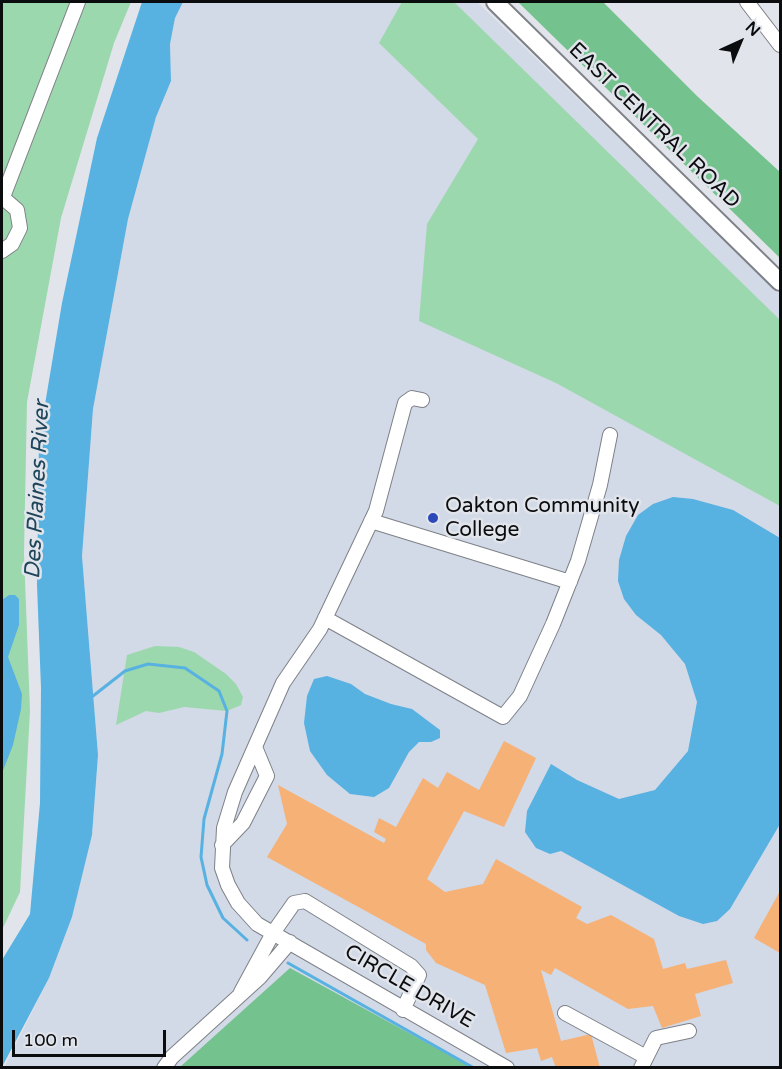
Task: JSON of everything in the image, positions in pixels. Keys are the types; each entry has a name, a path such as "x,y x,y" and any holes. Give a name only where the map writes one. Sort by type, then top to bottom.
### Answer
{"main road":[{"name":"EAST CENTRAL ROAD","path":"495,2 780,282"}],"street":[{"path":"2,250 12,244 20,228 17,210 2,197 78,2"},
{"path":"747,2 780,45"},
{"name":"CIRCLE DRIVE","path":"422,400 412,398 405,403 371,521 325,618 283,683 235,792 224,828 222,868 233,894 257,924 507,1068"},
{"path":"325,618 503,717 520,696 570,582 600,485 610,435"},
{"path":"371,521 570,582"},
{"path":"222,845 243,823 267,776 255,747"},
{"path":"241,992 273,933 294,903 306,901 411,966 419,975 403,1010"},
{"path":"164,1068 172,1057 260,976 290,942"},
{"path":"565,1013 644,1062 656,1038 689,1031"}],"shaded area":[{"name":"Oakton Community College","path":"183,2 477,2 780,294 780,1067 4,1068 49,978 72,917 92,835 98,755 82,556 93,409 128,219 156,117 171,81 170,44 175,18"}],"green space":[{"path":"2,2 131,2 114,43 61,218 27,402 24,554 30,711 20,892 2,930"},
{"path":"402,2 454,2 780,320 780,506 556,383 419,321 427,224 478,139 379,43"},
{"path":"518,2 603,2 697,96 780,172 780,258"},
{"path":"155,646 179,647 194,652 226,674 236,684 243,697 241,705 227,711 184,707 159,713 146,711 116,725 127,655"},
{"path":"290,968 471,1067 180,1067"}],"water":[{"path":"142,2 183,2 175,18 170,44 171,81 156,117 128,219 93,409 82,556 98,755 92,835 72,917 49,978 2,1067 2,960 30,914 40,803 41,688 37,585 39,440 62,303 97,138"},
{"path":"673,497 693,499 733,510 780,538 780,824 730,909 717,921 703,924 679,916 561,851 550,854 536,848 525,832 527,811 551,764 577,780 619,799 655,790 688,751 697,702 685,664 661,635 636,615 624,599 618,581 619,560 626,536 638,515 653,504"},
{"path":"9,595 15,595 19,599 19,625 8,657 22,694 13,745 2,773 2,600"},
{"path":"327,676 351,684 365,694 412,709 440,730 440,738 431,742 419,742 409,752 389,788 374,797 350,794 327,775 310,751 304,723 307,696 314,679"}],"building":[{"path":"504,741 536,758 504,827 464,811 427,879 445,892 483,884 496,859 582,907 576,918 587,924 611,915 654,939 663,969 685,963 687,969 726,960 733,983 695,994 701,1016 662,1028 653,1006 628,1009 555,968 551,975 541,970 561,1041 591,1034 600,1068 556,1068 552,1057 541,1061 537,1048 506,1053 485,985 436,963 426,950 426,944 267,857 287,824 278,785 384,843 386,839 374,832 379,818 396,827 423,778 438,788 447,772 479,790"},
{"path":"780,891 780,953 754,938"}],"waterway":[{"path":"93,696 125,671 148,664 185,668 219,691 227,711 222,754 204,819 201,857 207,885 223,918 247,940"},
{"path":"288,963 474,1068"}],"place":[{"name":"Oakton Community College","path":"433,518"}],"water label":[{"name":"Des Plaines River","path":"38,490"}]}
